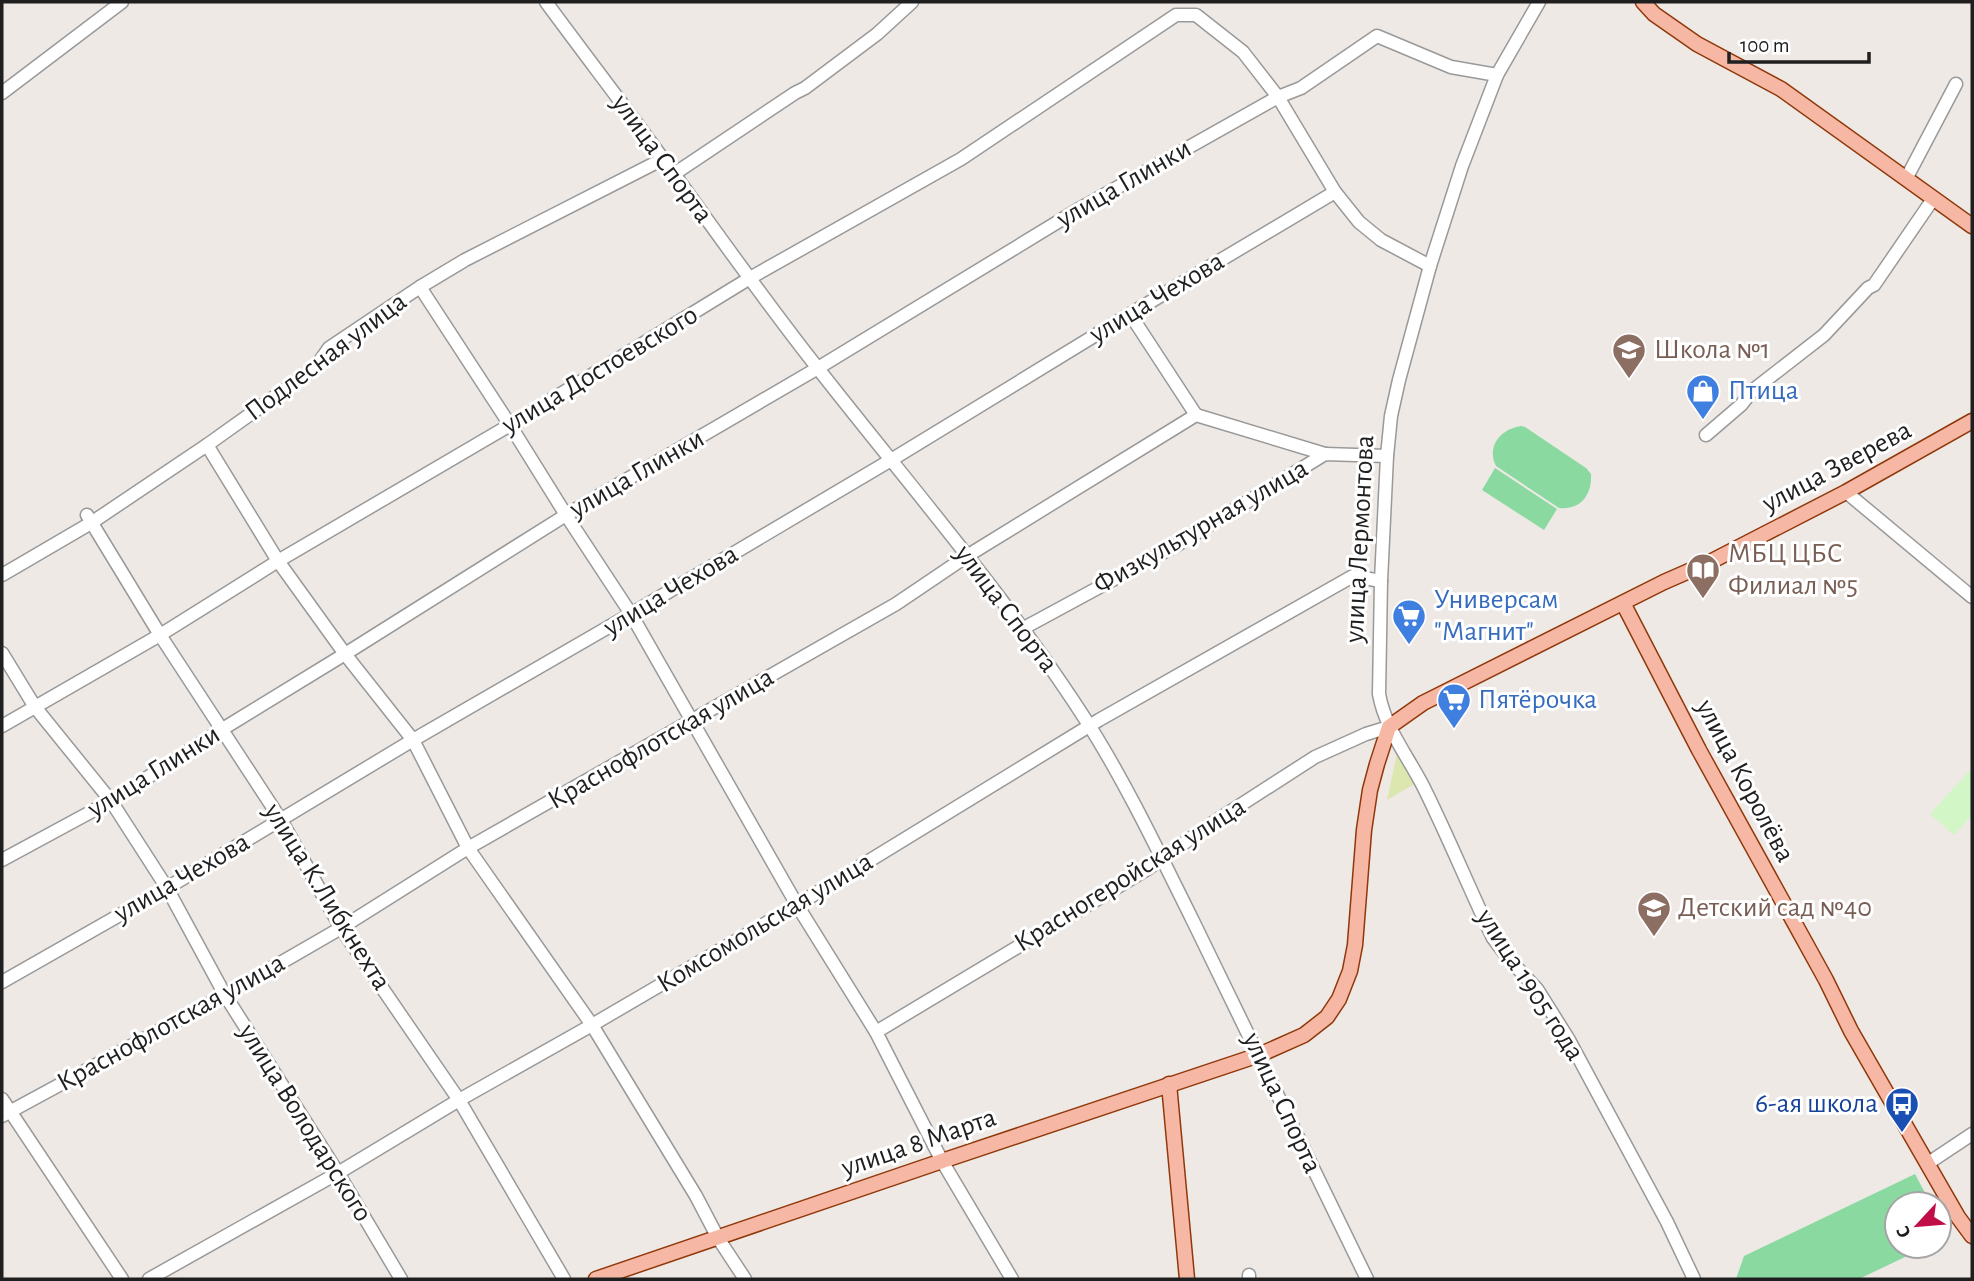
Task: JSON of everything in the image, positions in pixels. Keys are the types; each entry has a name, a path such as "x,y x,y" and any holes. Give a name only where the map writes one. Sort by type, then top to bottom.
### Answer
{"main road":[{"path":"1643,2 1654,14 1697,44 1781,89 1972,226"},
{"name":"улица Зверева","path":"1389,727 1423,703 1664,582 1712,561 1846,492 1972,421"},
{"name":"улица Королёва","path":"1623,603 1699,751 1826,980 1851,1031 1958,1217 1972,1236"},
{"path":"1259,1055 1287,1044 1317,1026 1339,999 1347,980 1355,946 1364,830 1370,790 1389,727"},
{"name":"улица 8 Марта","path":"596,1279 1259,1055"},
{"path":"1169,1084 1187,1279"}],"street":[{"path":"2,93 122,2"},
{"name":"улица Спорта","path":"546,2 818,369 1022,629 1089,726 1115,769 1162,859 1367,1279"},
{"path":"674,174 805,88 877,34 912,2"},
{"name":"улица Лермонтова","path":"1389,727 1382,712 1379,694 1381,581 1391,416 1430,266 1462,166 1497,75 1539,2"},
{"name":"улица Достоевского","path":"2,726 160,635 278,561 510,425 750,278 961,159 1176,15 1196,15 1243,52 1278,97"},
{"name":"улица Глинки","path":"2,860 111,801 566,515 818,369 1079,209 1278,97 1301,88 1377,36 1451,67 1497,75"},
{"path":"1906,179 1956,84"},
{"path":"1278,97 1335,191 1359,222 1381,240 1430,266"},
{"name":"Подлесная улица","path":"2,575 207,445 315,368 329,348 419,287 465,260 663,159"},
{"name":"улица Чехова","path":"2,982 167,888 413,740 891,460 1335,191"},
{"path":"1706,435 1741,405 1752,391 1824,335 1868,288 1874,285 1933,199"},
{"path":"419,287 631,614 797,905 876,1032 942,1161 1012,1279"},
{"path":"1130,314 1196,415 1325,454"},
{"name":"Краснофлотская улица","path":"6,1114 341,929 468,848 896,604 967,556 1196,415"},
{"path":"207,445 278,561 345,654 413,740 468,848 592,1025 745,1279"},
{"name":"Физкультурная улица","path":"1022,629 1177,545 1325,454 1387,456"},
{"path":"1846,492 1972,597"},
{"name":"улица К.Либкнехта","path":"89,519 160,635 281,820 341,929 459,1100 564,1279"},
{"name":"Комсомольская улица","path":"149,1279 338,1174 459,1100 797,905 1089,726 1353,576 1381,581"},
{"name":"улица Володарского","path":"2,653 35,707 111,801 167,888 225,995 401,1279"},
{"name":"Красногеройская улица","path":"876,1032 1162,859 1315,757 1357,737 1389,727"},
{"name":"улица 1905 года","path":"1389,727 1423,786 1493,938 1537,989 1569,1040 1667,1222 1694,1279"},
{"path":"2,1099 6,1114 122,1279"},
{"path":"1927,1164 1972,1134"}],"green space":[{"path":"1521,426 1586,468 1591,474 1590,488 1579,504 1559,508 1496,466 1493,452 1497,440 1507,431"},
{"path":"1495,468 1557,509 1544,530 1482,490"},
{"path":"1398,749 1416,783 1387,800"},
{"path":"1972,768 1972,815 1954,835 1930,814"},
{"path":"1915,1174 1924,1190 1883,1190 1883,1260 1899,1260 1859,1279 1736,1279 1744,1256"}],"place":[{"name":"Школа №1","path":"1629,380"},
{"name":"Птица","path":"1703,421"},
{"name":"МБЦ ЦБС Филиал №5","path":"1703,600"},
{"name":"Универсам \"Магнит\"","path":"1409,646"},
{"name":"Пятёрочка","path":"1454,730"},
{"name":"Детский сад №40","path":"1654,938"},
{"name":"6-ая школа","path":"1902,1134"}]}
